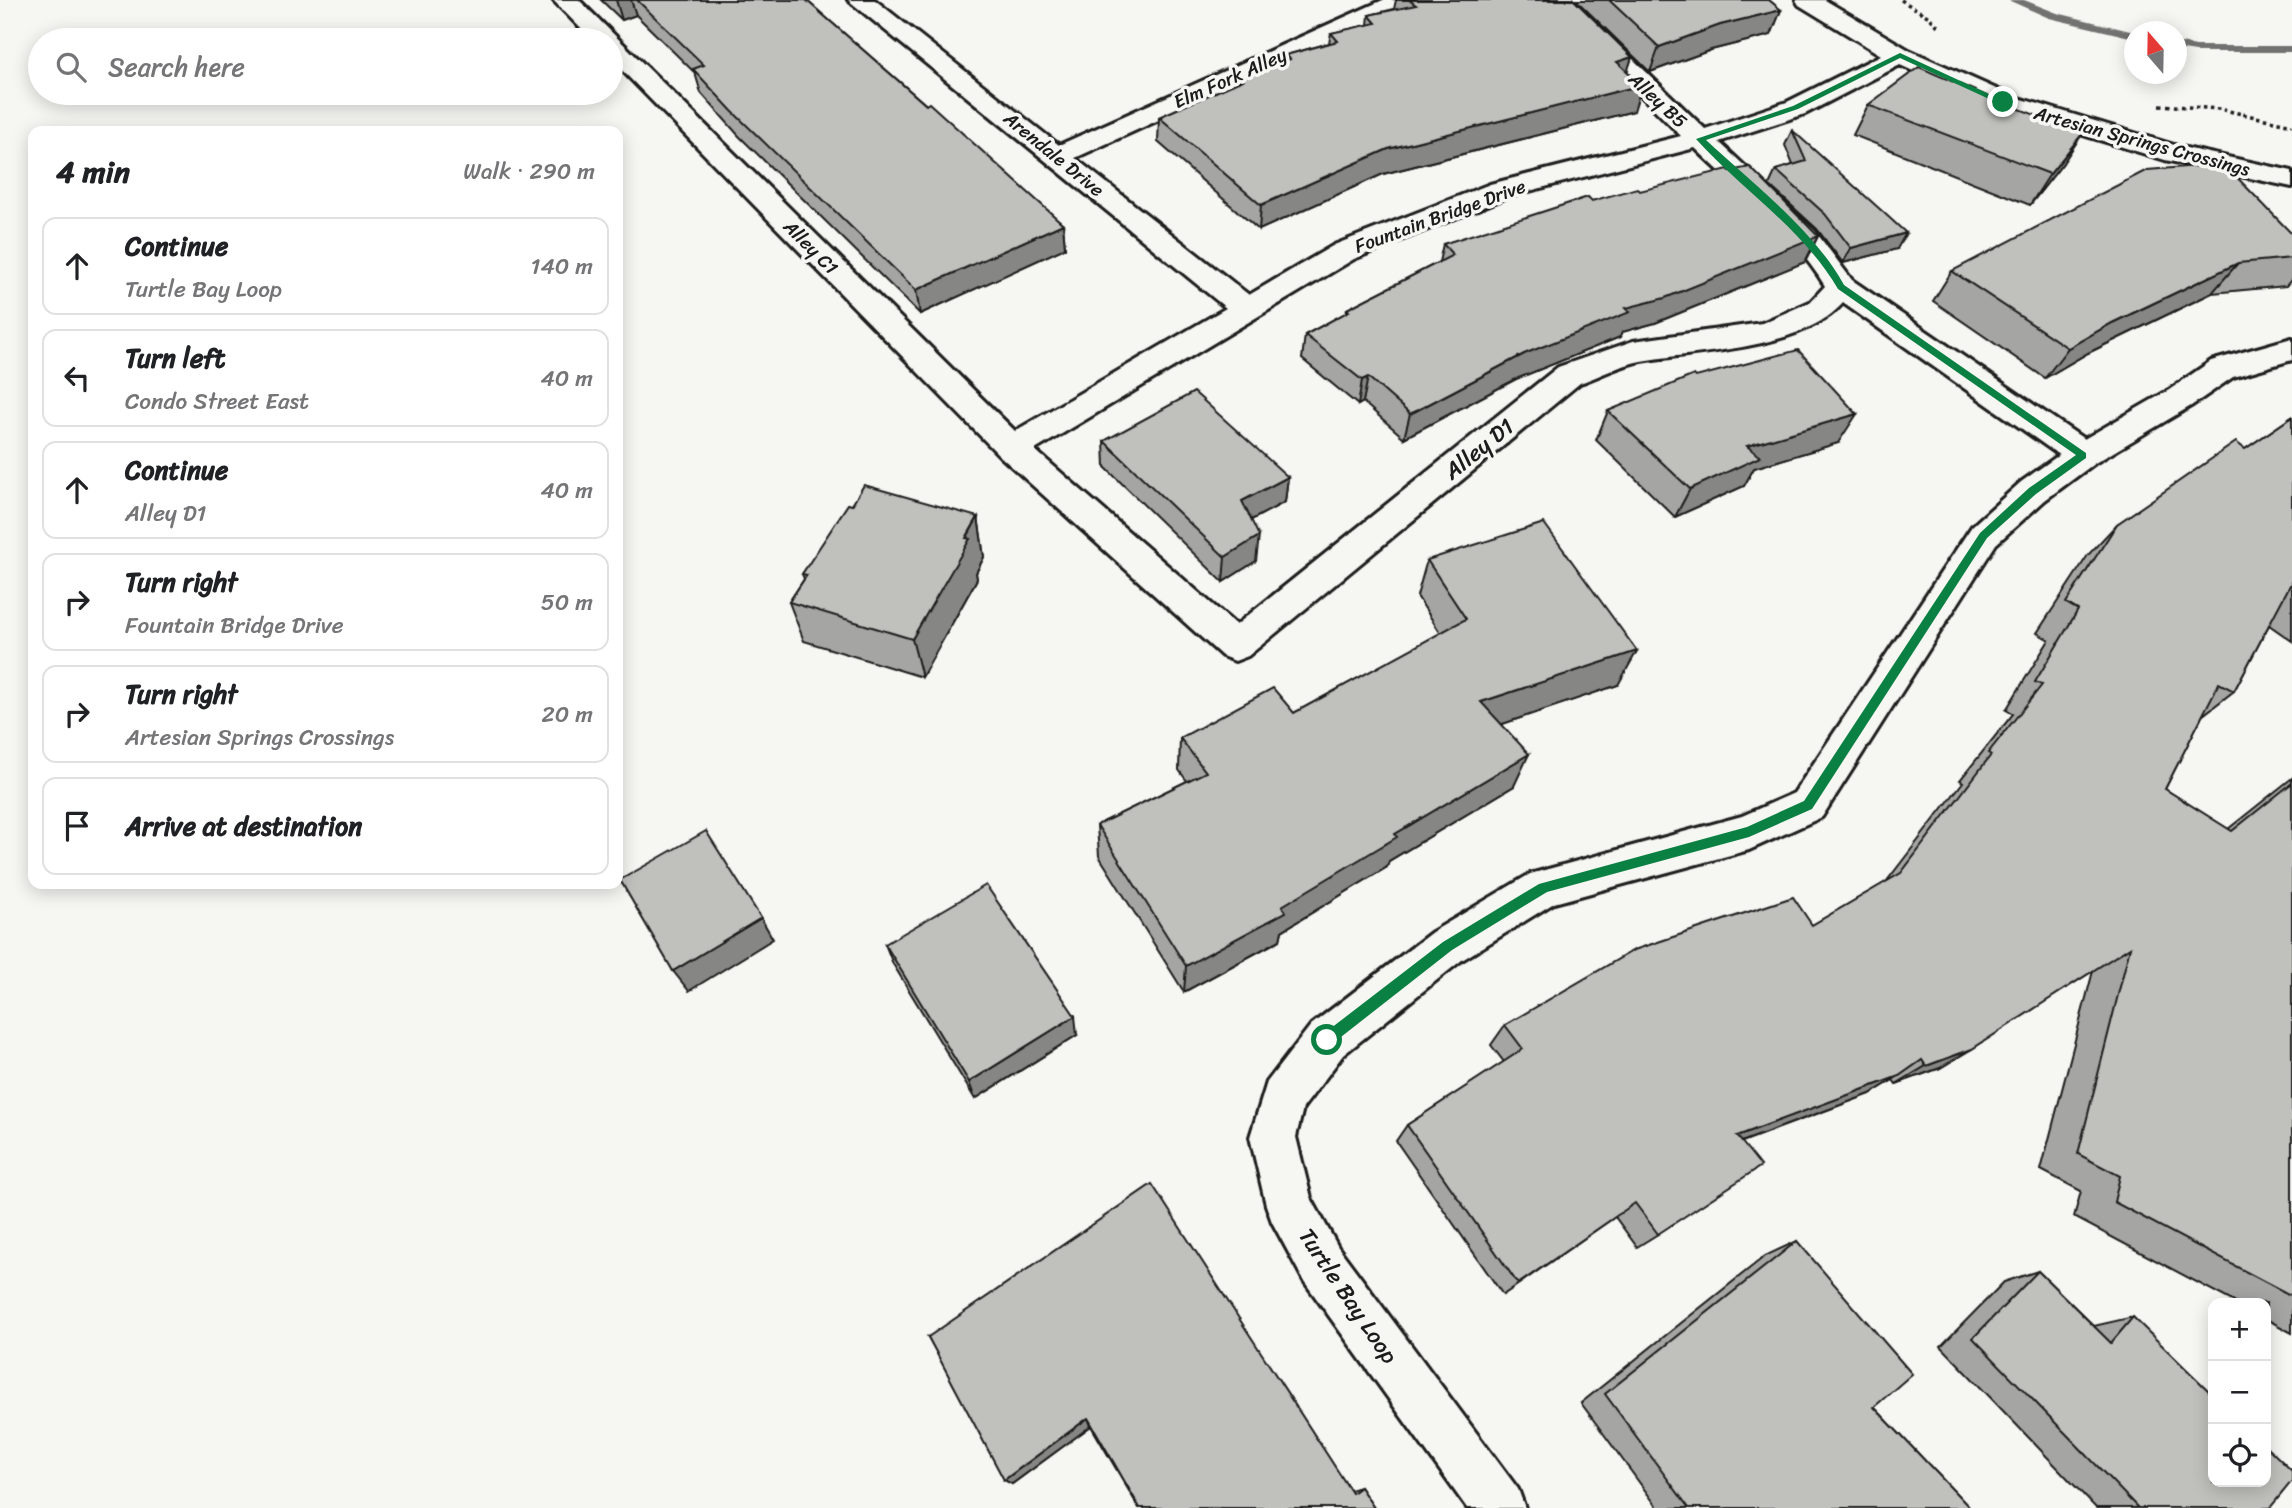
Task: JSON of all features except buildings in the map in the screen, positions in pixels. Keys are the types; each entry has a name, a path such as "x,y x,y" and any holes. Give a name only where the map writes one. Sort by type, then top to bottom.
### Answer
{"street":[{"path":"565,0 594,28"},
{"name":"Arendale Drive","path":"860,0 1247,309"},
{"name":"Elm Fork Alley","path":"1056,156 1403,0"},
{"name":"Alley B5","path":"1558,0 1700,139"},
{"name":"Artesian Springs Crossings","path":"1808,0 1900,55 2003,102 2175,153 2292,179"},
{"name":"Fountain Bridge Drive","path":"1012,448 1344,252 1500,190 1700,139 1796,108 1900,55"},
{"name":"Alley C1","path":"623,58 1012,448"},
{"path":"1700,139 1829,265 1841,287 2083,455"},
{"name":"Alley D1","path":"1012,448 1235,646 1569,376 1633,352 1768,332 1821,309 1841,287"},
{"name":"Turtle Bay Loop","path":"1499,1508 1321,1264 1289,1205 1273,1137 1283,1098 1327,1040 1447,946 1544,887 1749,832 1808,805 1984,535 2033,491 2083,455 2180,398 2222,369 2292,349"}],"path":[{"path":"1901,0 1929,17 1947,35"},
{"path":"2154,105 2219,109 2292,125"}],"waterway":[{"path":"2014,0 2053,16 2124,33"},
{"path":"2187,47 2292,49"}],"route":[{"path":"1327,1040 1447,946 1544,887 1749,832 1808,805 1984,535 2033,491 2083,455 1841,287 1829,265 1789,223 1700,139 1796,108 1900,55 2003,102"}]}
